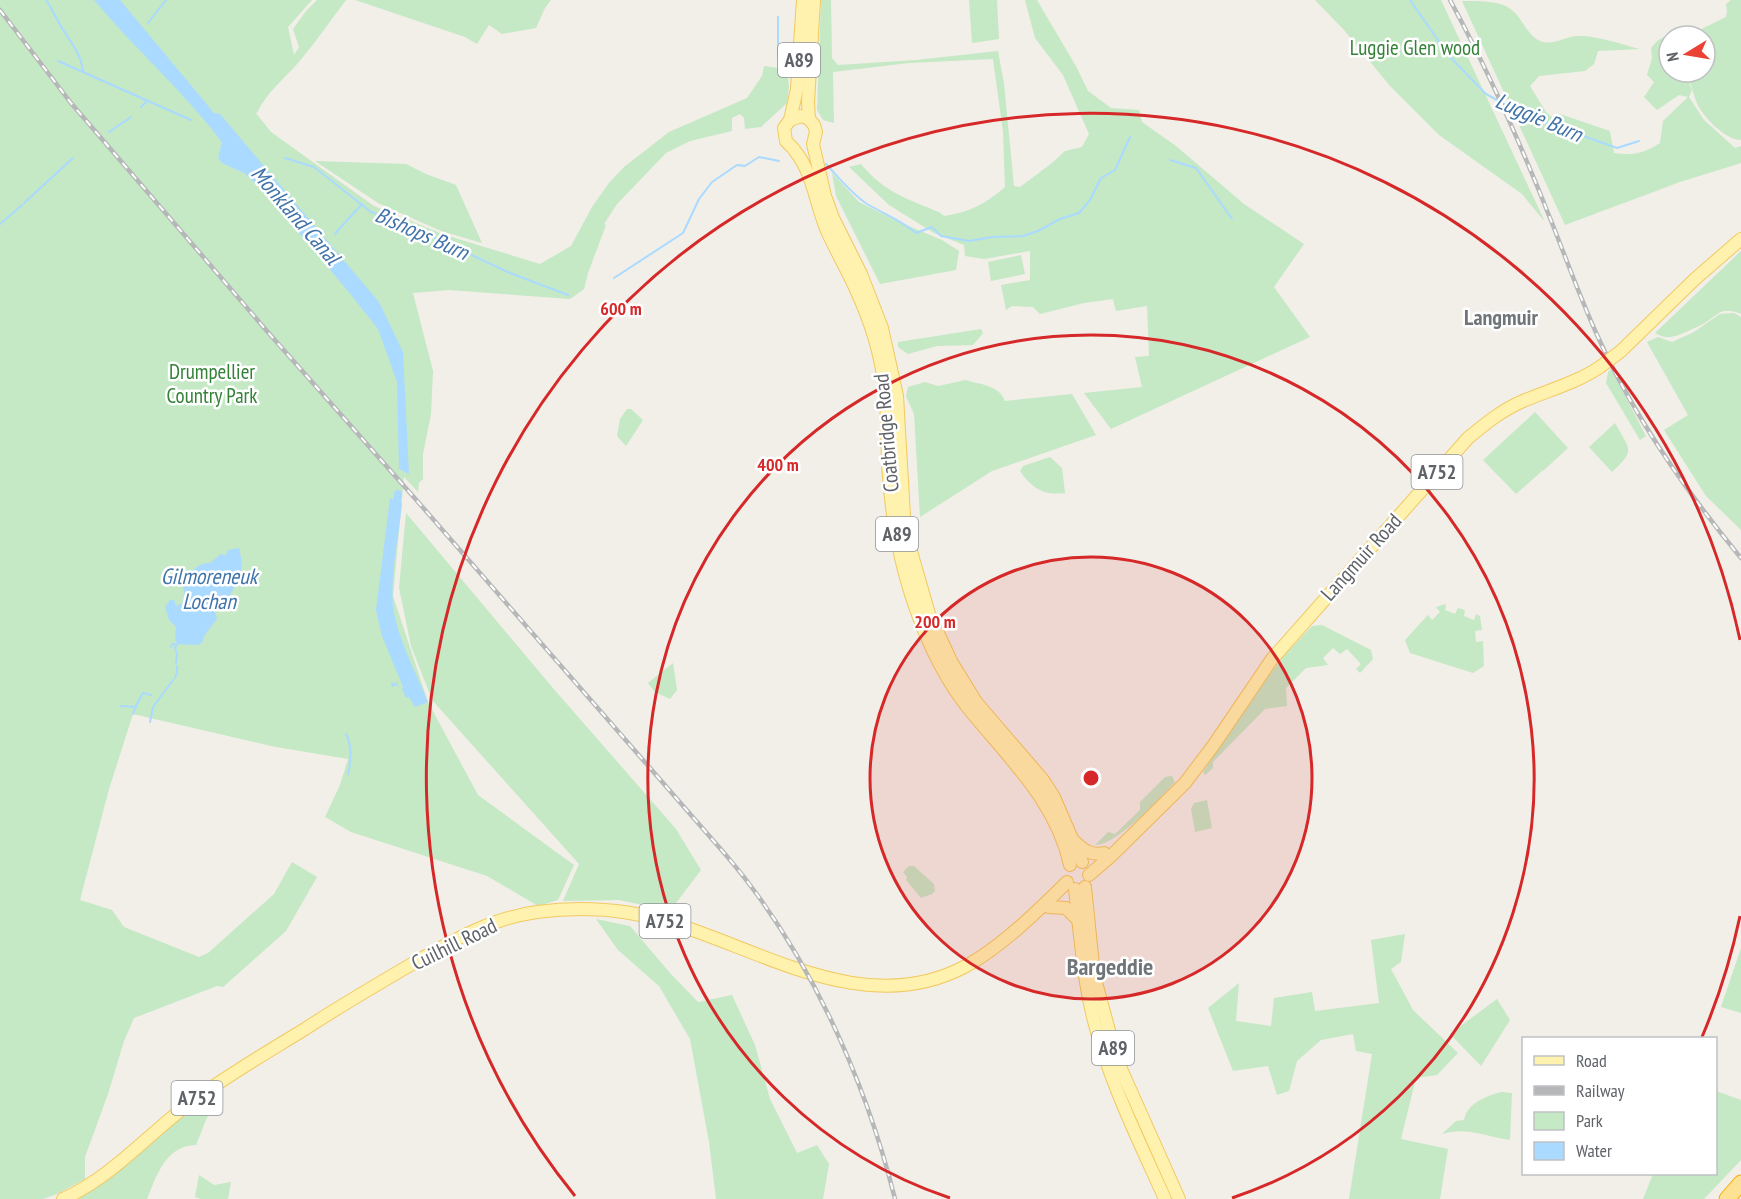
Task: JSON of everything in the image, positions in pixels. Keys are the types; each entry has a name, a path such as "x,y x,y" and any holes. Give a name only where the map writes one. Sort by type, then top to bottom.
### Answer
{"highway":[{"path":"1727,1199 1741,1183"}],"main road":[{"name":"A89","path":"790,120 797,89 803,0"},
{"name":"A89","path":"809,119 814,0"},
{"path":"790,120 801,116 809,119"},
{"name":"Coatbridge Road","path":"809,119 816,132 813,144 816,166 833,218 861,274 885,337 897,396 904,516 910,548 929,614 951,663 976,702 1043,780 1061,811 1073,840 1094,975 1111,1042 1125,1082 1179,1199"},
{"name":"Coatbridge Road","path":"790,120 784,128 786,141 795,149 807,169 825,225 857,291 875,338 886,400 888,465 893,509 898,540 916,610 942,669 964,702 1044,800 1058,826 1078,877 1078,920 1087,990 1109,1070 1165,1199"},
{"path":"795,149 801,150 813,144"},
{"name":"Langmuir Road","path":"1078,877 1110,857 1159,810 1194,772 1272,659 1468,438 1491,418 1522,401 1576,381 1600,367 1621,351 1695,279 1741,239"},
{"name":"Langmuir Road","path":"1078,877 1104,853 1134,832"},
{"path":"1073,840 1083,850 1094,854 1104,853"},
{"name":"A752","path":"1022,923 1049,907 1078,877"},
{"name":"A752","path":"1022,923 1078,877"},
{"path":"1049,907 1066,908 1078,920"},
{"name":"Cuilhill Road","path":"63,1199 104,1175 188,1105 338,1007 449,942 478,928 511,917 558,910 620,911 672,923 828,979 867,985 903,985 920,982 965,966 1022,923"}],"green space":[{"name":"Drumpellier Country Park","path":"0,0 312,0 288,27 294,55 299,47 293,29 306,11 317,0 346,0 293,69 270,93 257,113 255,112 271,132 374,206 445,235 540,264 571,246 592,207 609,183 624,167 669,132 747,98 762,76 764,66 787,69 789,87 787,103 761,127 745,129 744,118 740,114 732,118 732,131 690,141 666,153 617,204 604,224 606,225 584,289 570,299 449,290 413,293 433,371 431,414 423,454 423,479 419,483 418,492 404,477 393,596 428,702 478,795 574,865 558,900 538,906 487,876 351,832 325,817 340,785 348,759 276,747 133,714 109,789 80,900 112,910 124,927 199,957 208,953 274,894 292,862 317,877 286,931 223,987 217,986 134,1018 85,1157 85,1179 43,1199 0,1199"},
{"path":"355,0 551,0 536,28 502,34 489,25 477,44 465,37"},
{"path":"821,0 831,0 832,58 838,65 916,60 998,51 1004,84 1014,186 1020,187 1065,151 1082,147 1089,134 1063,75 1035,38 1025,0 1037,0 1088,91 1111,108 1139,110 1142,122 1176,146 1244,204 1304,244 1274,287 1310,337 1111,429 1084,393 1142,387 1135,357 1149,356 1147,306 1116,311 1113,299 1084,303 1040,314 1033,307 1012,306 1006,310 1001,285 1030,280 1030,251 984,259 965,256 964,245 934,233 889,205 849,167 861,164 887,188 944,216 969,210 998,193 1005,187 1003,132 993,59 909,63 833,72 834,123 823,120 817,110"},
{"path":"969,0 997,0 999,39 972,43"},
{"name":"Luggie Glen wood","path":"1315,0 1441,0 1545,222 1522,194 1439,135 1390,86 1344,30"},
{"path":"1731,0 1741,0 1741,140 1721,132 1709,120 1699,107 1690,84 1717,84 1717,24 1712,24 1726,17 1726,4"},
{"path":"1462,1 1488,2 1507,7 1516,13 1532,35 1540,41 1554,42 1584,36 1640,49 1598,51 1594,64 1585,71 1539,76 1530,86 1546,112 1554,119 1560,114 1610,131 1614,153 1638,153 1660,143 1663,121 1688,97 1679,95 1657,110 1644,97 1654,82 1647,75 1652,58 1651,48 1657,42 1657,84 1690,84 1692,90 1689,97 1704,120 1735,148 1741,146 1741,163 1680,182 1565,225"},
{"path":"315,161 406,164 456,185 482,243 441,231 378,203"},
{"path":"832,173 859,202 942,240 959,251 956,270 880,284 836,196"},
{"path":"1741,251 1741,314 1729,311 1720,312 1701,325 1674,336 1667,337 1655,333"},
{"path":"1021,255 1025,274 991,281 988,262"},
{"path":"1734,313 1741,317 1741,530 1706,496 1664,430 1688,415 1647,342 1658,337 1672,342 1694,332 1720,314"},
{"path":"981,329 983,333 973,345 937,346 908,354 898,347 898,342"},
{"path":"1611,369 1646,436 1640,440 1606,383 1608,372"},
{"path":"966,380 994,389 1005,401 1072,394 1096,435 992,471 920,517 914,414 906,396 908,387 925,382 938,386"},
{"path":"627,409 631,409 643,420 626,446 617,436 620,419"},
{"path":"1535,412 1568,448 1543,471 1539,468 1542,471 1516,494 1483,460"},
{"path":"1615,423 1628,449 1625,459 1612,472 1589,447"},
{"path":"1050,457 1062,468 1065,493 1057,494 1039,490 1020,471 1023,466"},
{"path":"406,513 552,687 676,829 701,870 670,911 619,900 563,901 579,864 432,700 411,646 399,588"},
{"path":"1446,604 1445,610 1455,614 1458,608 1465,610 1464,616 1474,620 1476,614 1480,616 1482,630 1475,631 1476,642 1483,641 1484,666 1473,673 1410,653 1405,640 1428,615 1432,620 1440,612 1436,607"},
{"path":"1322,625 1371,650 1373,659 1360,673 1356,669 1361,664 1347,649 1340,654 1333,648 1323,658 1328,665 1306,668 1286,688 1287,706 1265,709 1213,762 1213,768 1205,775 1203,772 1284,656 1312,626"},
{"path":"673,663 677,690 670,699 655,692 648,683"},
{"path":"1172,776 1175,782 1126,830 1104,843 1095,845 1108,832 1115,834 1140,810 1140,802 1165,777"},
{"path":"1207,800 1212,828 1195,832 1191,809 1194,803"},
{"path":"909,866 914,866 934,884 935,891 932,894 921,898 906,880 907,877 903,872"},
{"path":"596,919 630,926 698,1002 732,995 755,1045 770,1099 797,1153 817,1145 829,1164 823,1199 716,1199 709,1142 690,1039 659,986 618,950"},
{"path":"1405,934 1401,962 1391,969 1413,1010 1458,1053 1437,1075 1416,1078 1401,1139 1448,1149 1440,1199 1349,1199 1372,1054 1356,1051 1353,1034 1321,1040 1297,1061 1289,1091 1277,1095 1268,1066 1233,1071 1208,1008 1239,983 1236,1021 1271,1026 1274,998 1312,992 1315,1011 1379,1003 1371,940"},
{"path":"1741,948 1741,1013 1721,1007"},
{"path":"1497,999 1510,1020 1481,1066 1450,1034"},
{"path":"1717,1091 1741,1100 1741,1160 1704,1199 1643,1199 1653,1175 1717,1175"},
{"path":"1502,1092 1512,1093 1510,1140 1459,1131 1442,1134 1456,1121 1464,1120 1474,1104"},
{"path":"208,1115 196,1145 177,1150 170,1156 159,1172 147,1199 73,1199 183,1116"},
{"path":"199,1175 214,1185 231,1182 228,1199 195,1197"}],"water":[{"path":"94,0 120,0 214,113 220,114 379,302 403,352 409,474 399,469 397,382 378,329 264,191 244,173 222,163 218,158 222,142"},
{"path":"390,498 402,503 392,593 395,617 402,642 428,702 415,707 409,697 406,698 402,689 382,636 376,610"},
{"name":"Gilmoreneuk Lochan","path":"239,548 242,566 238,579 226,602 215,612 217,619 204,636 202,643 177,644 176,627 169,620 165,607 170,600 174,600 176,606 182,603 185,596 183,587 197,567 210,563 221,554 225,556 228,550"}],"waterway":[{"path":"46,0 77,52 83,72 82,67"},
{"path":"148,23 166,0"},
{"name":"Luggie Burn","path":"1410,0 1449,56 1486,94 1524,115 1617,148 1639,141"},
{"path":"778,17 778,57"},
{"name":"Bishops Burn","path":"58,61 191,120"},
{"path":"141,107 147,101"},
{"path":"109,132 131,117"},
{"name":"Bishops Burn","path":"826,164 861,200 916,233 932,227 941,236 969,241 992,237 1023,236 1079,213 1090,200 1101,178 1115,170 1130,137"},
{"name":"Bishops Burn","path":"614,278 683,233 699,199 712,182 737,165 745,166 759,157 779,161"},
{"path":"24,203 73,158"},
{"name":"Bishops Burn","path":"285,158 314,167 371,212 431,236 510,273 568,295"},
{"path":"1170,160 1196,168 1232,219"},
{"path":"341,227 362,204"},
{"path":"0,224 22,205"},
{"path":"335,234 340,228"},
{"name":"Monkland Canal","path":"396,510 398,494"},
{"path":"171,647 173,644 177,645"},
{"path":"176,663 177,644"},
{"path":"175,678 177,666"},
{"path":"150,722 153,707 173,680"},
{"path":"137,704 143,693 151,695"},
{"path":"133,714 136,705"},
{"path":"121,706 136,707"},
{"path":"346,734 350,754 348,774"}],"railway":[{"path":"1450,0 1492,82 1517,138 1612,367 1662,452 1700,506 1741,558"},
{"path":"0,10 71,103 755,891 782,931 830,1017 867,1107 895,1199"}],"district":[{"name":"Langmuir","path":"1501,317"},
{"name":"Bargeddie","path":"1110,966"}]}
